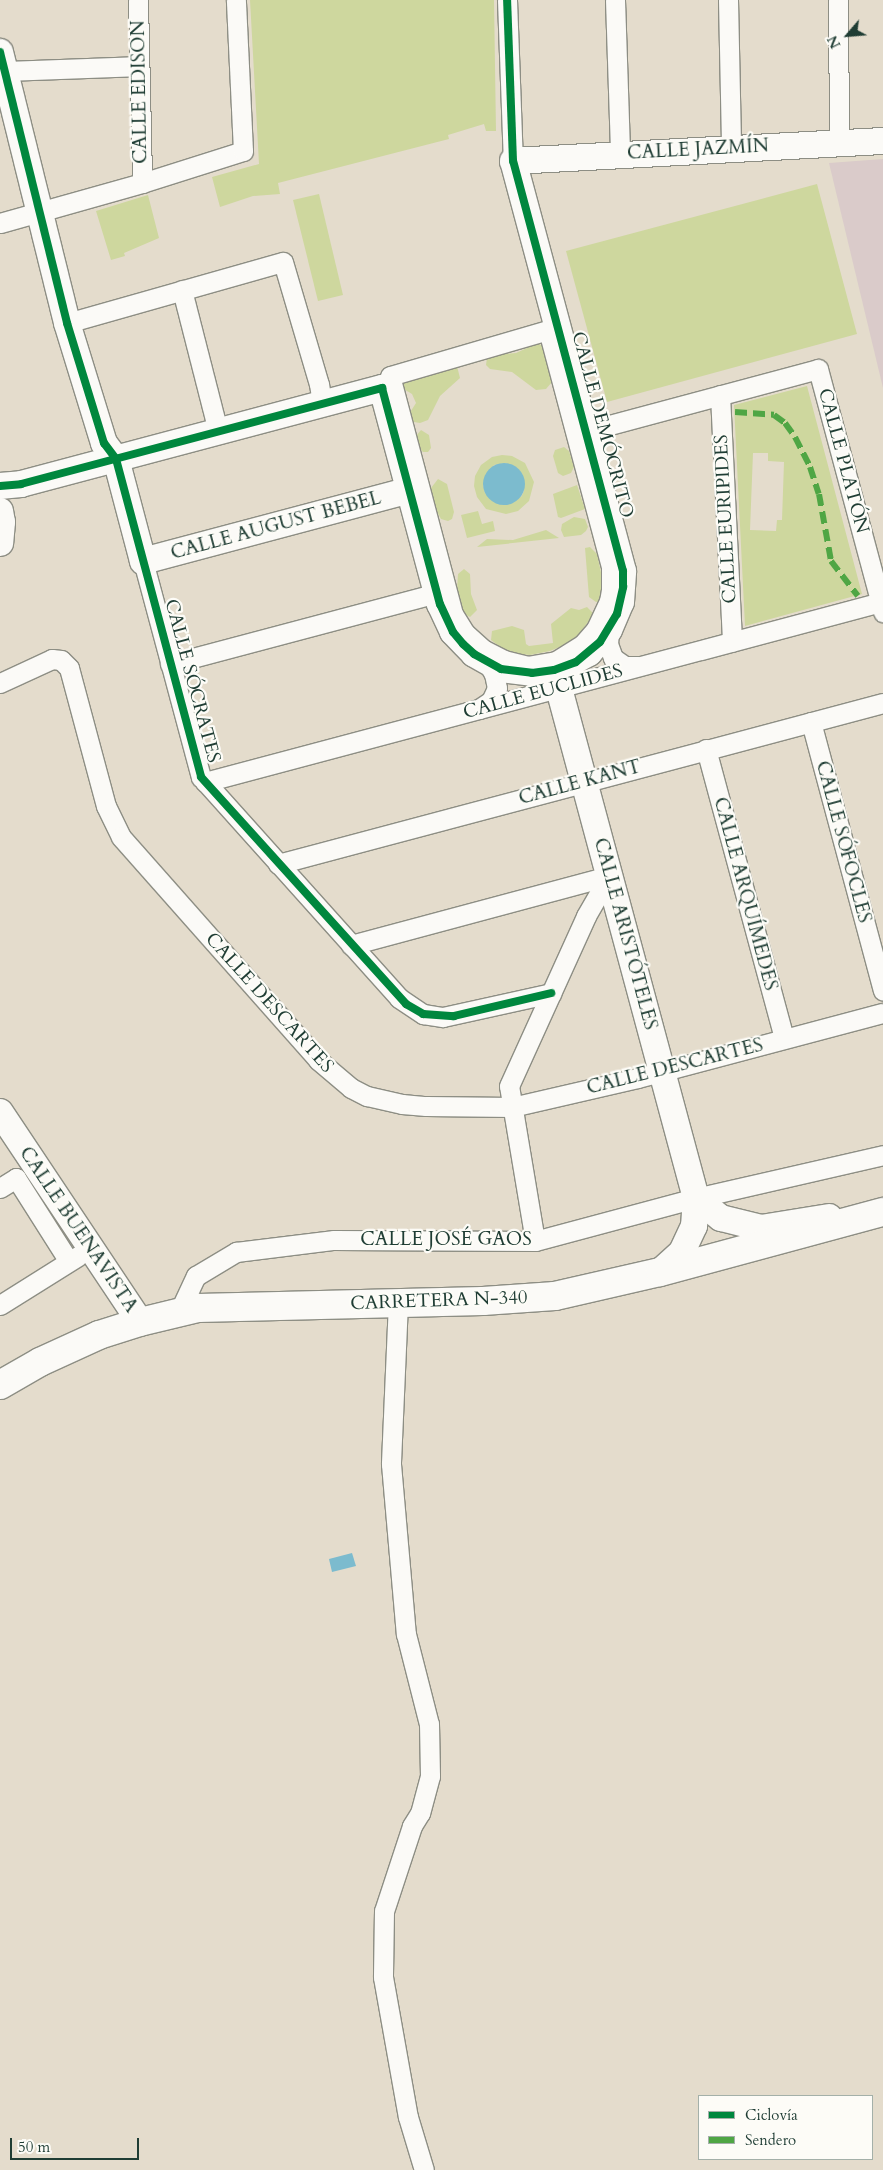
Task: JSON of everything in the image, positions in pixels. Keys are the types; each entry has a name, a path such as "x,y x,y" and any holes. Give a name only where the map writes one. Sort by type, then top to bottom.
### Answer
{"highway":[{"name":"CARRETERA N-340","path":"0,1385 49,1358 99,1335 140,1322 198,1308 483,1301 555,1296 660,1272 880,1213"}],"street":[{"name":"CALLE EDISON","path":"138,0 142,183"},
{"path":"0,223 41,213 243,152 236,0"},
{"path":"507,0 513,162"},
{"path":"615,0 620,154"},
{"path":"728,0 731,149"},
{"path":"838,0 839,143"},
{"path":"2,62 139,66"},
{"name":"CALLE SÓCRATES","path":"2,62 67,323 104,443 116,459 201,777 399,998 423,1014 454,1016 551,993"},
{"name":"CALLE JAZMÍN","path":"513,162 620,154 883,141"},
{"name":"CALLE DEMÓCRITO","path":"322,404 382,388 445,618 453,632 474,654 487,662 516,672 532,673 557,679 589,653 609,630 621,602 623,571 587,431 513,162"},
{"path":"0,486 21,484 322,404 319,384 283,262 67,323"},
{"path":"182,290 218,432"},
{"path":"548,330 611,567 611,590 609,601 596,629 582,644 556,660 534,666 520,664 504,660 484,650 466,632 453,614 390,376 548,330"},
{"name":"CALLE PLATÓN","path":"720,395 818,369 882,607"},
{"path":"587,431 720,395"},
{"name":"CALLE EURIPIDES","path":"720,395 732,642"},
{"name":"CALLE AUGUST BEBEL","path":"143,561 410,490"},
{"path":"0,512 2,522 0,543"},
{"path":"170,664 437,593"},
{"name":"CALLE EUCLIDES","path":"205,782 476,710 557,679 643,666 732,642 882,607"},
{"path":"609,630 608,644 613,658 625,666 643,666"},
{"name":"CALLE DESCARTES","path":"0,683 47,661 61,660 70,668 106,806 122,837 318,1060 351,1088 367,1096 386,1101 426,1106 512,1107 662,1072 883,1013"},
{"path":"476,710 491,701 497,688 494,674 487,662"},
{"name":"CALLE ARISTÓTELES","path":"557,679 696,1198 694,1226 682,1252 660,1272"},
{"name":"CALLE KANT","path":"278,864 883,703"},
{"name":"CALLE SÓFOCLES","path":"811,722 883,991"},
{"name":"CALLE ARQUÍMEDES","path":"706,749 784,1039"},
{"path":"535,1241 509,1086 586,916 610,876"},
{"path":"351,945 610,876"},
{"name":"CALLE BUENAVISTA","path":"0,1112 140,1322"},
{"name":"CALLE JOSÉ GAOS","path":"179,1312 196,1276 236,1252 334,1240 535,1241 696,1198 883,1155"},
{"path":"0,1188 16,1178 68,1260"},
{"path":"696,1198 721,1218 761,1228 816,1218 880,1213"},
{"path":"0,1305 68,1260 93,1250"},
{"path":"398,1302 391,1464 406,1634 429,1724 430,1776 420,1813 412,1826 384,1911 383,1977 408,2117 424,2170"}],"shaded area":[{"path":"883,159 883,388 829,163"}],"green space":[{"path":"250,0 494,0 496,131 486,131 484,124 448,135 449,139 278,183 280,194 253,196 220,207 212,177 259,164"},
{"path":"817,184 857,334 607,402 566,251"},
{"path":"319,194 343,295 318,301 293,200"},
{"path":"148,195 159,238 124,253 125,256 111,260 96,211"},
{"path":"538,343 542,346 552,382 546,389 536,390 512,372 490,369 486,365 487,358 491,355 516,353"},
{"path":"451,365 457,366 460,378 440,396 428,420 420,423 414,422 409,414 416,403 412,394 402,388 403,379 429,375"},
{"path":"807,386 862,594 745,626 734,405","holes":["753,453 768,453 768,461 784,462 782,520 777,520 776,531 750,530"]},
{"path":"421,430 429,435 431,448 428,452 423,452 419,448 416,436"},
{"path":"564,447 569,451 574,467 571,473 563,476 558,473 553,456 555,450"},
{"path":"512,456 525,463 534,482 529,501 518,511 506,514 486,509 477,497 474,486 475,476 481,465 492,457","holes":["506,463 524,479 524,491 521,497 485,493 483,485 494,465"]},
{"path":"438,479 447,484 454,512 452,519 448,521 441,519 435,508 431,488"},
{"path":"577,485 585,509 561,518 558,517 553,494"},
{"path":"478,511 482,524 493,521 495,531 467,538 461,515"},
{"path":"574,517 585,519 588,527 586,531 581,535 564,537 561,530 562,524"},
{"path":"546,530 559,538 477,547 487,539 513,540"},
{"path":"590,547 597,554 602,577 600,601 596,602 589,597 585,548"},
{"path":"464,569 470,574 471,594 477,610 470,617 464,614 457,590 458,574"},
{"path":"587,607 594,614 580,633 569,643 550,651 530,655 520,654 503,649 491,640 492,631 512,626 524,630 526,644 529,646 553,643 551,624 571,608 579,610"}],"water":[{"path":"508,463 516,466 522,472 525,484 522,496 516,502 500,505 492,502 486,496 483,480 486,472 492,466"},
{"path":"352,1553 356,1566 332,1572 329,1559"}],"marked path":[{"path":"735,412 774,415 785,423 795,437 810,467 819,494 831,561 858,596"}],"cycle path":[{"path":"0,486 21,484 382,388 440,604 453,632 463,644 474,654 501,669 532,673 554,670 576,662 600,642 617,614 623,587 623,571 513,161 507,0"},
{"path":"0,52 67,323 104,443 116,459 201,777 406,1004 423,1014 454,1016 551,993"}]}
